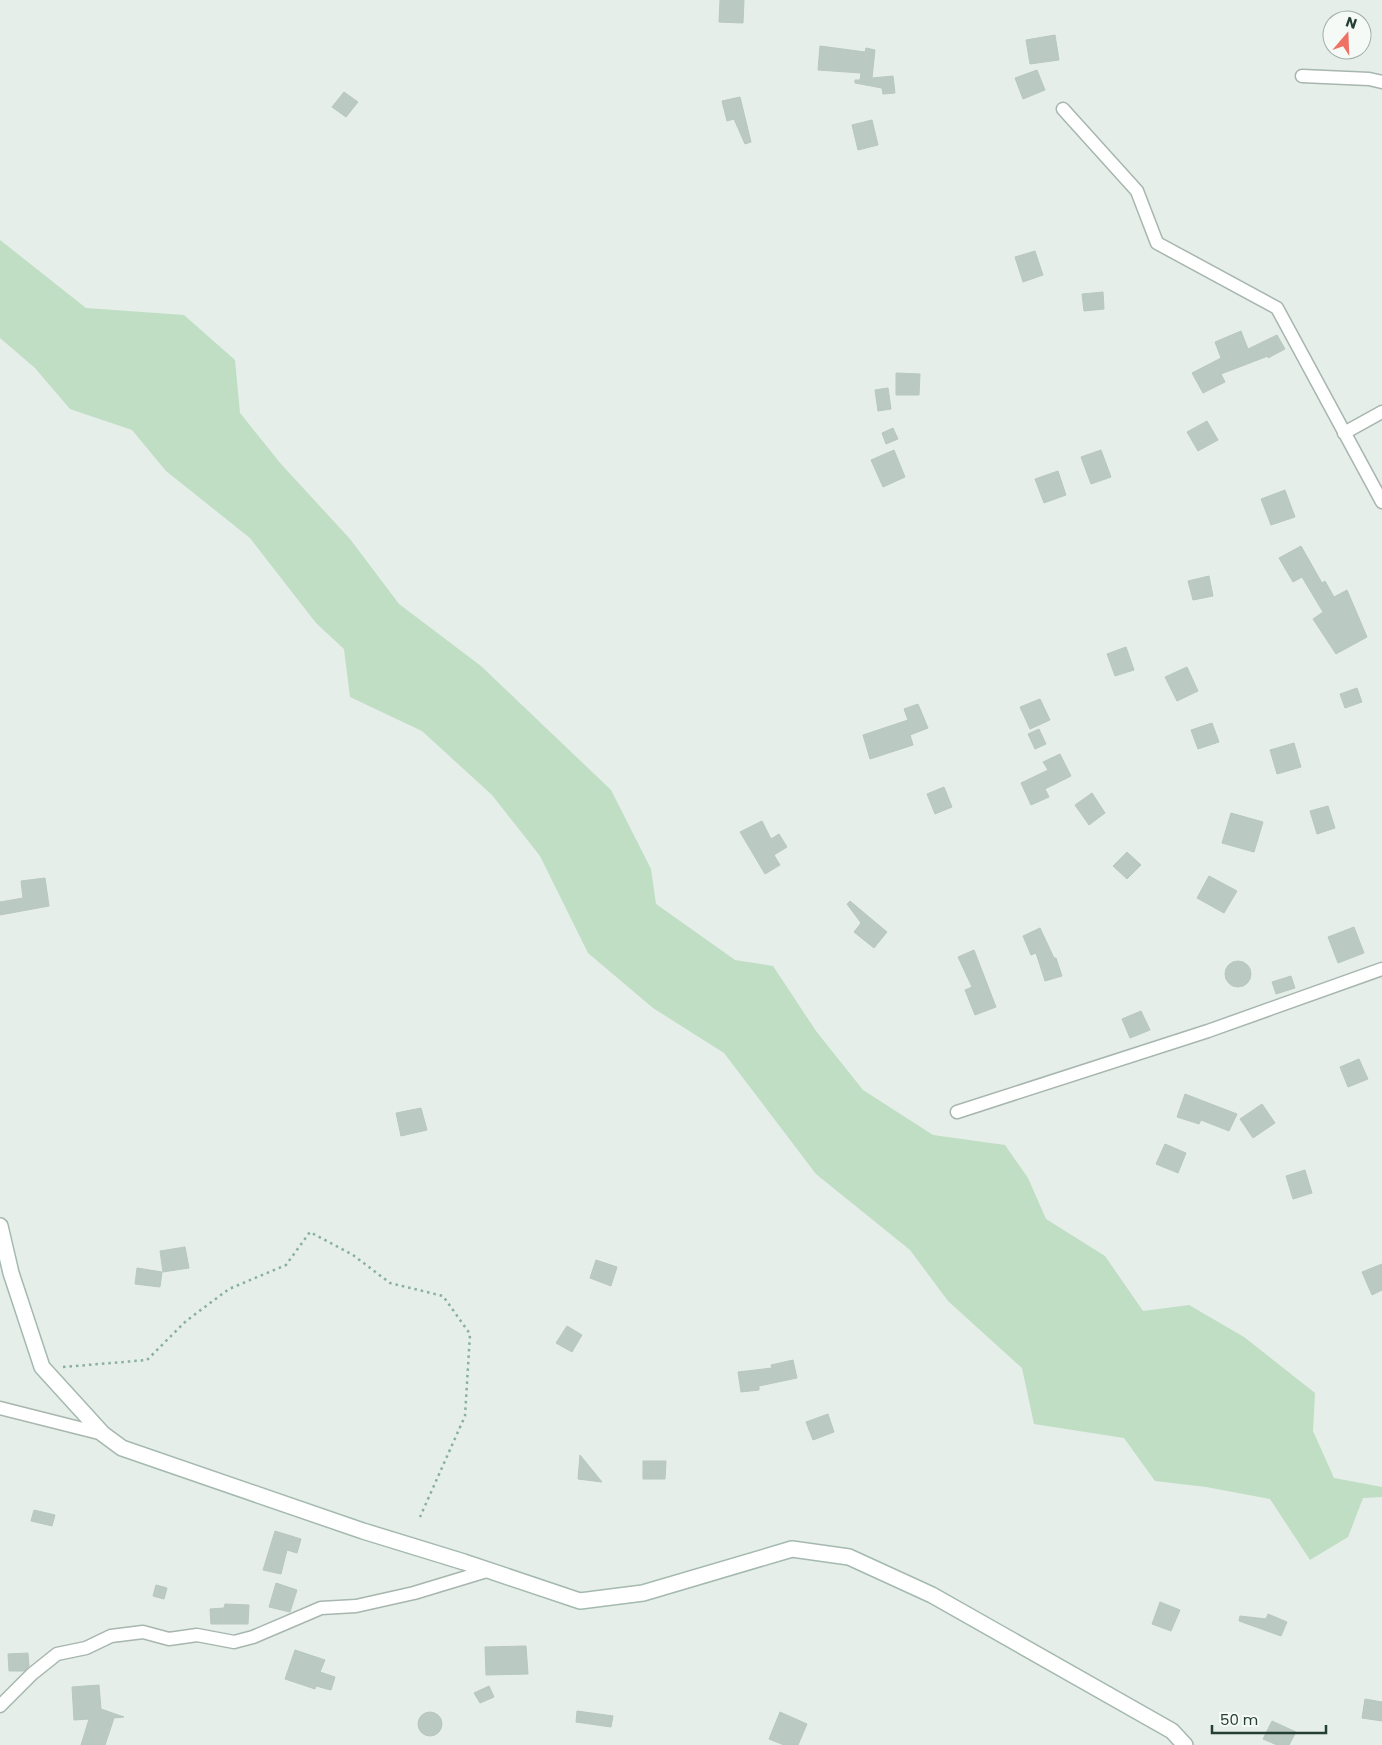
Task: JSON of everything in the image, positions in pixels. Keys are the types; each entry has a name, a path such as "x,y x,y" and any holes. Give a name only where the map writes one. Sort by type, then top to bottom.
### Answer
{"street":[{"path":"1302,76 1369,79 1382,82"},
{"path":"1063,109 1136,191 1157,243 1277,308 1382,502"},
{"path":"1344,433 1382,412"},
{"path":"957,1112 1208,1031 1382,969"},
{"path":"0,1226 12,1273 42,1367 103,1434 122,1448 362,1531 490,1570 580,1601 643,1593 792,1549 849,1557 932,1595 1172,1731 1185,1745"},
{"path":"0,1408 103,1434"},
{"path":"0,1706 32,1674 57,1654 86,1648 111,1636 143,1632 169,1639 197,1635 234,1642 253,1637 321,1608 356,1606 414,1593 490,1570"}],"path":[{"path":"42,1367 99,1365 147,1360 186,1321 229,1289 286,1265 310,1232 353,1255 390,1283 443,1296 470,1334 464,1416 420,1518"}],"green space":[{"path":"0,240 86,308 184,315 235,360 240,413 281,464 350,539 399,604 481,666 611,790 651,869 656,904 735,960 773,966 816,1031 863,1090 933,1135 1005,1145 1028,1178 1046,1219 1105,1256 1143,1311 1189,1305 1244,1337 1315,1393 1313,1431 1334,1478 1382,1487 1382,1497 1363,1498 1348,1537 1310,1560 1270,1499 1206,1487 1155,1481 1124,1438 1034,1424 1022,1368 948,1301 910,1250 816,1174 724,1053 653,1008 588,953 540,856 492,795 422,731 350,697 344,649 316,623 250,538 166,471 132,430 70,409 35,368 0,338"}],"building":[{"path":"720,0 744,0 743,23 719,22"},
{"path":"1055,35 1059,60 1030,64 1026,40"},
{"path":"820,46 865,52 866,48 875,50 872,78 893,76 895,93 883,94 882,88 855,83 855,80 860,80 861,73 818,70"},
{"path":"1037,70 1045,90 1023,99 1015,78"},
{"path":"344,92 358,102 346,117 332,107"},
{"path":"740,97 751,142 745,144 734,119 727,121 722,101"},
{"path":"872,120 878,145 858,150 852,125"},
{"path":"1035,251 1043,275 1023,282 1015,257"},
{"path":"1103,292 1104,309 1084,311 1082,294"},
{"path":"1241,331 1248,349 1277,335 1285,349 1268,358 1268,356 1221,374 1225,382 1203,393 1192,373 1221,358 1215,342"},
{"path":"896,373 920,374 919,395 896,395"},
{"path":"888,388 891,409 878,411 875,390"},
{"path":"1207,421 1218,440 1198,451 1187,432"},
{"path":"893,428 898,439 886,444 882,433"},
{"path":"894,450 905,477 883,487 871,460"},
{"path":"1101,450 1111,477 1091,484 1081,457"},
{"path":"1058,471 1066,495 1044,503 1035,479"},
{"path":"1285,490 1295,517 1271,525 1261,499"},
{"path":"1301,546 1322,583 1325,581 1334,597 1347,590 1367,637 1336,654 1313,619 1323,612 1302,577 1293,582 1279,558"},
{"path":"1209,576 1213,596 1193,600 1188,581"},
{"path":"1126,647 1134,670 1115,676 1107,654"},
{"path":"1187,667 1198,691 1177,701 1165,677"},
{"path":"1357,688 1362,702 1345,708 1340,694"},
{"path":"1040,699 1050,720 1030,729 1020,707"},
{"path":"918,704 928,728 910,735 913,745 870,759 863,735 908,720 904,709"},
{"path":"1212,723 1219,742 1198,749 1191,730"},
{"path":"1039,729 1046,744 1035,749 1028,734"},
{"path":"1294,743 1301,767 1277,774 1270,750"},
{"path":"1060,754 1071,776 1045,789 1049,797 1031,805 1021,783 1048,770 1043,762"},
{"path":"944,787 952,807 935,814 927,794"},
{"path":"1092,793 1105,813 1089,825 1075,805"},
{"path":"1328,806 1335,828 1317,834 1310,811"},
{"path":"1231,813 1263,822 1254,852 1222,843"},
{"path":"762,821 771,839 779,834 787,847 774,855 780,865 765,874 740,832"},
{"path":"1127,852 1141,865 1127,879 1113,866"},
{"path":"1209,876 1237,891 1224,913 1197,898"},
{"path":"45,878 49,906 0,915 0,902 23,898 21,881"},
{"path":"850,901 887,932 874,948 854,932 861,923 847,904"},
{"path":"1354,927 1364,953 1338,963 1328,937"},
{"path":"1040,928 1054,958 1056,958 1062,976 1045,981 1036,953 1031,955 1023,936"},
{"path":"974,950 996,1007 975,1015 965,990 972,987 958,957"},
{"path":"1238,961 1247,965 1251,974 1247,983 1238,987 1229,983 1225,974 1229,965"},
{"path":"1291,976 1295,988 1276,994 1272,982"},
{"path":"1141,1011 1150,1030 1130,1038 1122,1019"},
{"path":"1359,1059 1368,1079 1348,1087 1340,1067"},
{"path":"1185,1094 1237,1114 1229,1131 1201,1120 1199,1124 1177,1117"},
{"path":"1262,1104 1275,1123 1253,1138 1240,1119"},
{"path":"421,1108 427,1130 401,1136 396,1113"},
{"path":"1165,1144 1186,1153 1178,1173 1156,1164"},
{"path":"1305,1170 1312,1193 1293,1199 1286,1176"},
{"path":"185,1247 189,1268 163,1272 160,1251"},
{"path":"596,1260 617,1267 611,1286 590,1278"},
{"path":"1382,1264 1382,1290 1372,1295 1362,1272"},
{"path":"137,1268 162,1272 160,1287 135,1284"},
{"path":"567,1326 582,1335 572,1352 556,1343"},
{"path":"793,1360 797,1378 759,1386 759,1390 741,1392 738,1372 772,1368 771,1365"},
{"path":"828,1414 834,1432 813,1440 806,1422"},
{"path":"580,1455 602,1482 578,1479"},
{"path":"643,1461 666,1461 665,1479 643,1479"},
{"path":"34,1510 55,1515 52,1526 31,1521"},
{"path":"275,1531 301,1539 297,1553 287,1550 281,1574 263,1570"},
{"path":"276,1583 297,1590 290,1612 269,1607"},
{"path":"156,1585 167,1588 164,1599 153,1596"},
{"path":"1160,1602 1180,1610 1171,1631 1152,1624"},
{"path":"225,1604 249,1605 248,1624 211,1624 210,1609 224,1608"},
{"path":"1268,1614 1287,1622 1281,1636 1239,1621 1240,1616 1266,1619"},
{"path":"526,1646 528,1674 486,1675 485,1647"},
{"path":"295,1650 325,1660 320,1672 335,1677 331,1690 316,1686 315,1689 285,1679"},
{"path":"28,1653 29,1666 24,1671 9,1671 8,1654"},
{"path":"99,1685 101,1709 124,1717 114,1718 105,1745 81,1745 89,1719 74,1720 72,1687"},
{"path":"489,1686 494,1697 480,1703 474,1693"},
{"path":"1365,1699 1382,1702 1382,1721 1362,1718"},
{"path":"577,1711 613,1716 611,1727 576,1722"},
{"path":"430,1712 435,1713 441,1719 441,1729 435,1735 430,1736 425,1735 419,1729 418,1724 419,1719 425,1713"},
{"path":"780,1712 807,1724 798,1745 784,1745 769,1739"},
{"path":"1272,1721 1296,1732 1289,1745 1277,1745 1263,1739"}]}
